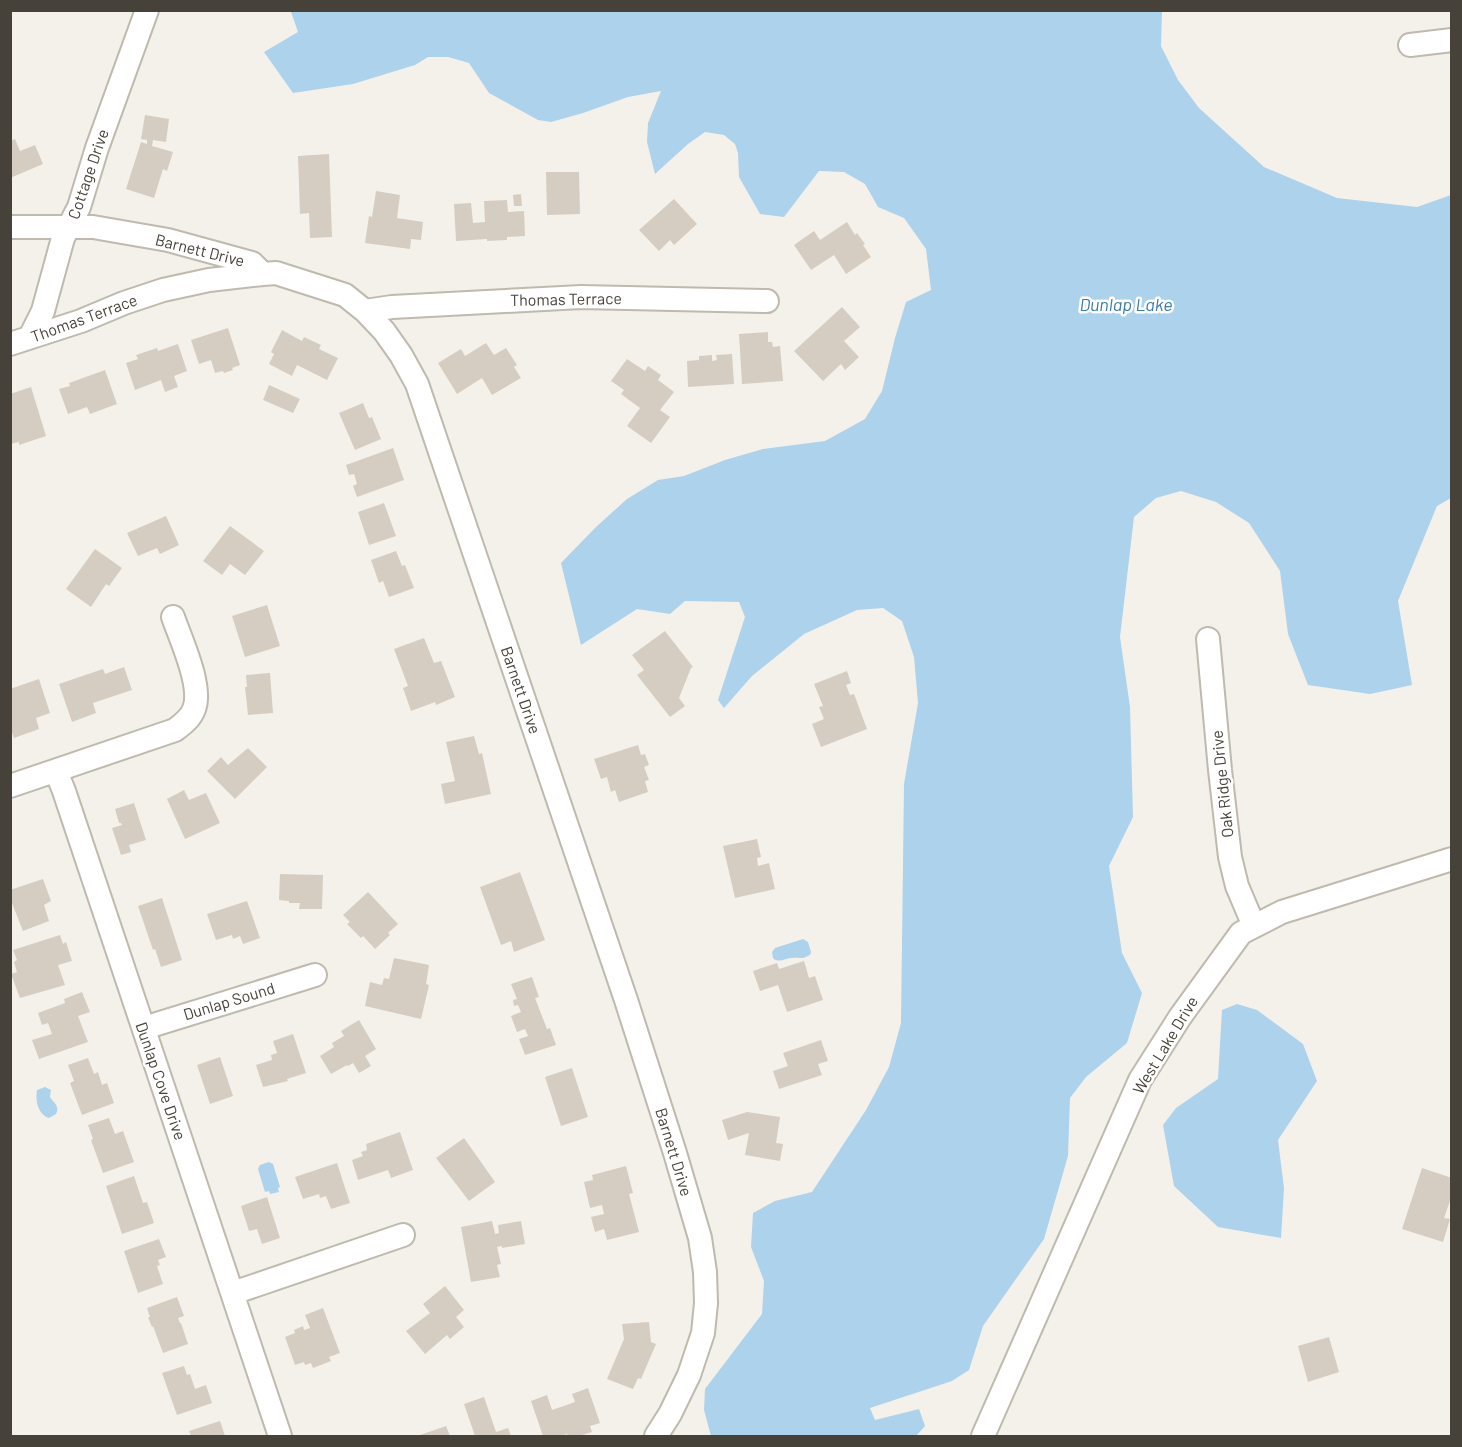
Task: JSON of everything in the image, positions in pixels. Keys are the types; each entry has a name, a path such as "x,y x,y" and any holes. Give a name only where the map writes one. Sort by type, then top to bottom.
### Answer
{"street":[{"name":"Cottage Drive","path":"20,340 42,311 63,238 79,207 97,148 147,10"},
{"path":"1410,45 1452,40"},
{"name":"Barnett Drive","path":"10,227 93,227 168,240 252,263 263,274 276,273 345,295 384,331 417,384 626,1000 675,1153 699,1238 705,1272 706,1303 703,1333 689,1375 656,1437"},
{"name":"Thomas Terrace","path":"20,340 81,321 163,290 209,280 263,274"},
{"name":"Thomas Terrace","path":"364,311 392,307 581,297 767,301"},
{"path":"10,786 175,730 187,721 196,703 196,683 173,617"},
{"name":"Oak Ridge Drive","path":"1208,639 1230,857 1237,886 1254,926"},
{"name":"Dunlap Cove Drive","path":"56,771 280,1437"},
{"name":"West Lake Drive","path":"983,1437 1140,1080 1180,1017 1240,933 1282,912 1452,859"},
{"name":"Dunlap Sound","path":"144,1028 315,975"},
{"path":"233,1293 403,1235"}],"water":[{"name":"Dunlap Lake","path":"292,10 1162,11 1161,46 1178,80 1199,108 1264,167 1337,198 1417,207 1451,195 1451,498 1437,506 1398,601 1412,685 1370,694 1308,685 1288,634 1280,571 1249,523 1216,502 1181,491 1156,498 1134,517 1120,637 1130,707 1133,817 1109,866 1122,953 1142,993 1127,1043 1086,1077 1070,1098 1068,1156 1044,1239 983,1326 969,1370 952,1381 870,1408 875,1420 919,1409 925,1426 916,1436 711,1436 704,1410 705,1389 762,1314 764,1281 751,1247 753,1213 775,1201 812,1192 866,1110 889,1067 901,1023 904,784 918,703 914,657 902,621 883,608 857,610 804,634 752,676 724,708 718,700 745,617 739,602 685,601 670,614 637,609 581,645 561,563 627,499 658,480 684,476 725,460 763,449 825,441 865,419 882,391 906,302 931,290 926,249 904,218 878,207 865,184 844,172 819,171 784,217 760,214 739,177 738,153 735,144 724,135 705,132 655,174 647,142 648,123 661,91 628,97 551,122 538,120 489,93 469,63 448,57 428,57 415,65 353,84 293,93 264,52 298,32"},
{"path":"803,939 808,942 810,955 780,961 773,958 772,952 775,948"},
{"path":"1237,1004 1257,1010 1303,1044 1317,1081 1278,1140 1284,1188 1281,1238 1218,1227 1174,1186 1163,1125 1176,1108 1218,1079 1222,1010"},
{"path":"45,1087 51,1090 50,1097 57,1109 56,1114 49,1118 40,1110 36,1098 37,1090"},
{"path":"269,1162 273,1164 280,1187 279,1192 270,1194 269,1191 265,1192 258,1169 260,1165"}],"building":[{"path":"145,115 169,119 166,142 153,140 152,146 173,152 167,171 163,169 154,198 126,189 141,142 147,144 147,140 141,139"},
{"path":"15,139 20,151 35,145 43,164 10,178 10,141"},
{"path":"329,154 332,237 310,238 309,213 300,214 298,156"},
{"path":"546,172 579,172 580,214 547,215"},
{"path":"376,191 400,195 397,218 423,222 421,240 411,239 410,249 365,243"},
{"path":"521,194 522,206 514,206 513,195"},
{"path":"674,199 697,224 674,245 670,240 659,251 639,230"},
{"path":"507,200 508,212 524,211 525,236 507,237 507,240 456,241 454,204 471,203 473,223 485,222 484,201"},
{"path":"847,222 855,235 857,233 865,244 863,245 871,257 846,274 834,255 811,270 794,245 814,231 820,240"},
{"path":"842,307 860,327 844,341 859,357 845,370 841,364 823,381 794,351"},
{"path":"228,328 240,365 224,373 223,371 215,373 211,360 199,364 191,340"},
{"path":"282,330 302,341 304,337 321,345 319,349 338,358 327,380 297,365 292,376 269,364 274,354 271,352"},
{"path":"768,332 768,342 772,342 773,347 780,346 783,381 742,384 739,334"},
{"path":"486,343 494,355 506,348 517,365 514,367 521,378 492,395 482,378 457,394 438,363 461,349 465,356"},
{"path":"178,344 187,371 174,376 178,387 165,392 161,380 135,390 126,363 138,359 136,355"},
{"path":"732,354 734,384 688,387 687,361 699,360 699,356 712,355 712,361 717,360 716,355"},
{"path":"627,359 645,371 648,366 661,375 658,380 674,392 660,410 670,417 651,443 627,426 640,408 621,394 624,390 611,381"},
{"path":"105,370 117,404 90,414 87,407 68,414 59,389"},
{"path":"269,385 300,399 293,413 263,400"},
{"path":"31,387 46,436 19,445 19,442 10,444 10,394"},
{"path":"363,403 381,439 355,450 339,413"},
{"path":"393,448 404,480 357,497 353,486 357,484 354,474 349,475 346,465"},
{"path":"384,503 396,536 369,545 358,512"},
{"path":"166,516 179,545 160,554 157,548 138,556 127,533"},
{"path":"230,526 264,551 245,575 230,564 222,575 203,561"},
{"path":"95,549 122,568 109,586 106,584 91,607 66,589"},
{"path":"396,551 402,566 405,565 414,588 389,597 383,581 379,583 371,560"},
{"path":"267,605 280,646 245,657 232,616"},
{"path":"665,631 693,667 679,698 685,706 670,717 637,675 644,670 632,655"},
{"path":"424,638 434,663 441,661 455,697 436,705 435,702 411,711 403,688 408,686 394,649"},
{"path":"124,667 132,690 93,703 96,713 72,722 59,684 103,669 105,674"},
{"path":"847,671 851,683 846,685 850,695 854,694 867,729 821,747 812,724 824,719 819,707 823,706 814,684"},
{"path":"270,673 273,713 248,715 246,675"},
{"path":"39,679 50,713 36,718 39,729 14,738 10,727 10,689"},
{"path":"474,736 479,754 482,753 491,794 445,804 441,784 455,781 446,742"},
{"path":"638,745 641,755 645,754 649,765 644,767 649,780 645,781 648,792 619,802 615,790 611,792 607,777 601,779 594,759"},
{"path":"248,748 267,767 235,799 207,771 221,757 228,765"},
{"path":"184,790 189,800 206,793 220,823 185,839 167,799"},
{"path":"134,803 146,840 129,845 131,852 121,855 112,828 122,825 119,823 115,809"},
{"path":"757,839 761,857 757,858 758,866 769,863 775,889 735,898 723,846"},
{"path":"520,872 545,940 514,952 511,941 501,945 480,887"},
{"path":"280,874 323,875 322,909 299,909 300,903 279,900"},
{"path":"43,879 51,901 44,905 49,921 23,931 10,898 10,890"},
{"path":"368,892 398,924 375,949 347,924 350,922 343,915"},
{"path":"162,898 182,960 161,967 138,906"},
{"path":"247,901 260,938 243,944 240,936 233,939 232,935 216,940 207,914"},
{"path":"60,935 63,944 66,942 72,961 58,965 65,985 20,998 11,974 17,972 14,962 17,960 13,950"},
{"path":"394,958 429,965 426,984 429,985 421,1019 365,1006 370,982 382,985 384,978 389,979"},
{"path":"804,961 809,978 815,976 823,1000 787,1012 778,985 760,991 753,971 777,963 779,969"},
{"path":"532,977 539,997 535,998 556,1045 525,1055 519,1039 528,1036 525,1029 517,1032 511,1016 521,1012 518,1005 514,1006 513,1000 517,999 511,984"},
{"path":"82,992 90,1012 78,1016 88,1042 39,1059 32,1040 52,1034 48,1023 42,1025 38,1013 65,1003 64,999"},
{"path":"359,1020 376,1049 365,1056 371,1066 359,1073 353,1063 331,1074 320,1056 334,1047 332,1043 344,1036 341,1031"},
{"path":"293,1034 306,1073 287,1079 288,1081 263,1087 256,1065 272,1060 271,1055 277,1053 273,1041"},
{"path":"821,1040 828,1061 818,1064 822,1075 779,1089 773,1071 788,1066 783,1053"},
{"path":"220,1057 233,1096 210,1104 197,1065"},
{"path":"88,1058 94,1074 98,1072 102,1085 107,1083 114,1103 82,1115 70,1083 74,1081 68,1065"},
{"path":"572,1068 588,1117 561,1126 545,1077"},
{"path":"747,1112 780,1117 776,1143 783,1144 780,1161 745,1155 749,1133 728,1140 722,1120"},
{"path":"109,1118 115,1134 123,1131 134,1162 103,1173 88,1125"},
{"path":"400,1132 413,1170 391,1178 388,1170 358,1180 352,1160 363,1156 361,1152 367,1150 366,1144"},
{"path":"464,1138 495,1182 469,1201 436,1158"},
{"path":"337,1163 350,1203 331,1209 326,1196 320,1198 319,1194 303,1199 295,1177"},
{"path":"626,1166 633,1193 629,1194 639,1232 607,1240 604,1229 595,1232 591,1217 604,1214 602,1205 590,1208 584,1182 593,1180 592,1175"},
{"path":"1422,1168 1452,1178 1452,1195 1444,1218 1450,1219 1443,1242 1402,1229"},
{"path":"134,1176 143,1203 147,1202 154,1223 122,1234 106,1186"},
{"path":"267,1197 280,1238 262,1244 257,1229 249,1231 241,1206"},
{"path":"492,1221 495,1234 499,1233 498,1225 521,1221 525,1244 497,1247 501,1264 497,1265 500,1277 471,1282 461,1227"},
{"path":"159,1239 166,1257 158,1260 160,1265 157,1266 163,1284 138,1293 124,1251"},
{"path":"445,1286 464,1310 456,1317 464,1327 450,1339 447,1335 425,1354 406,1331 430,1313 423,1304"},
{"path":"177,1297 184,1316 178,1318 188,1344 163,1353 148,1317 150,1317 147,1308"},
{"path":"323,1308 340,1353 329,1357 331,1361 313,1368 311,1363 305,1365 304,1362 295,1365 285,1337 295,1333 294,1330 303,1326 304,1330 310,1328 305,1315"},
{"path":"649,1322 651,1342 656,1344 641,1379 638,1378 633,1389 607,1379 624,1339 622,1324"},
{"path":"1329,1337 1339,1372 1308,1382 1298,1346"},
{"path":"184,1366 187,1375 190,1374 195,1389 206,1385 212,1403 177,1415 162,1373"},
{"path":"588,1388 600,1423 590,1426 592,1432 579,1436 568,1436 567,1434 543,1436 531,1401 547,1395 552,1410 575,1402 572,1394"},
{"path":"484,1397 496,1432 508,1428 511,1436 475,1436 464,1404"},
{"path":"220,1421 225,1436 191,1436 189,1431"},
{"path":"446,1426 450,1436 417,1436"}]}
